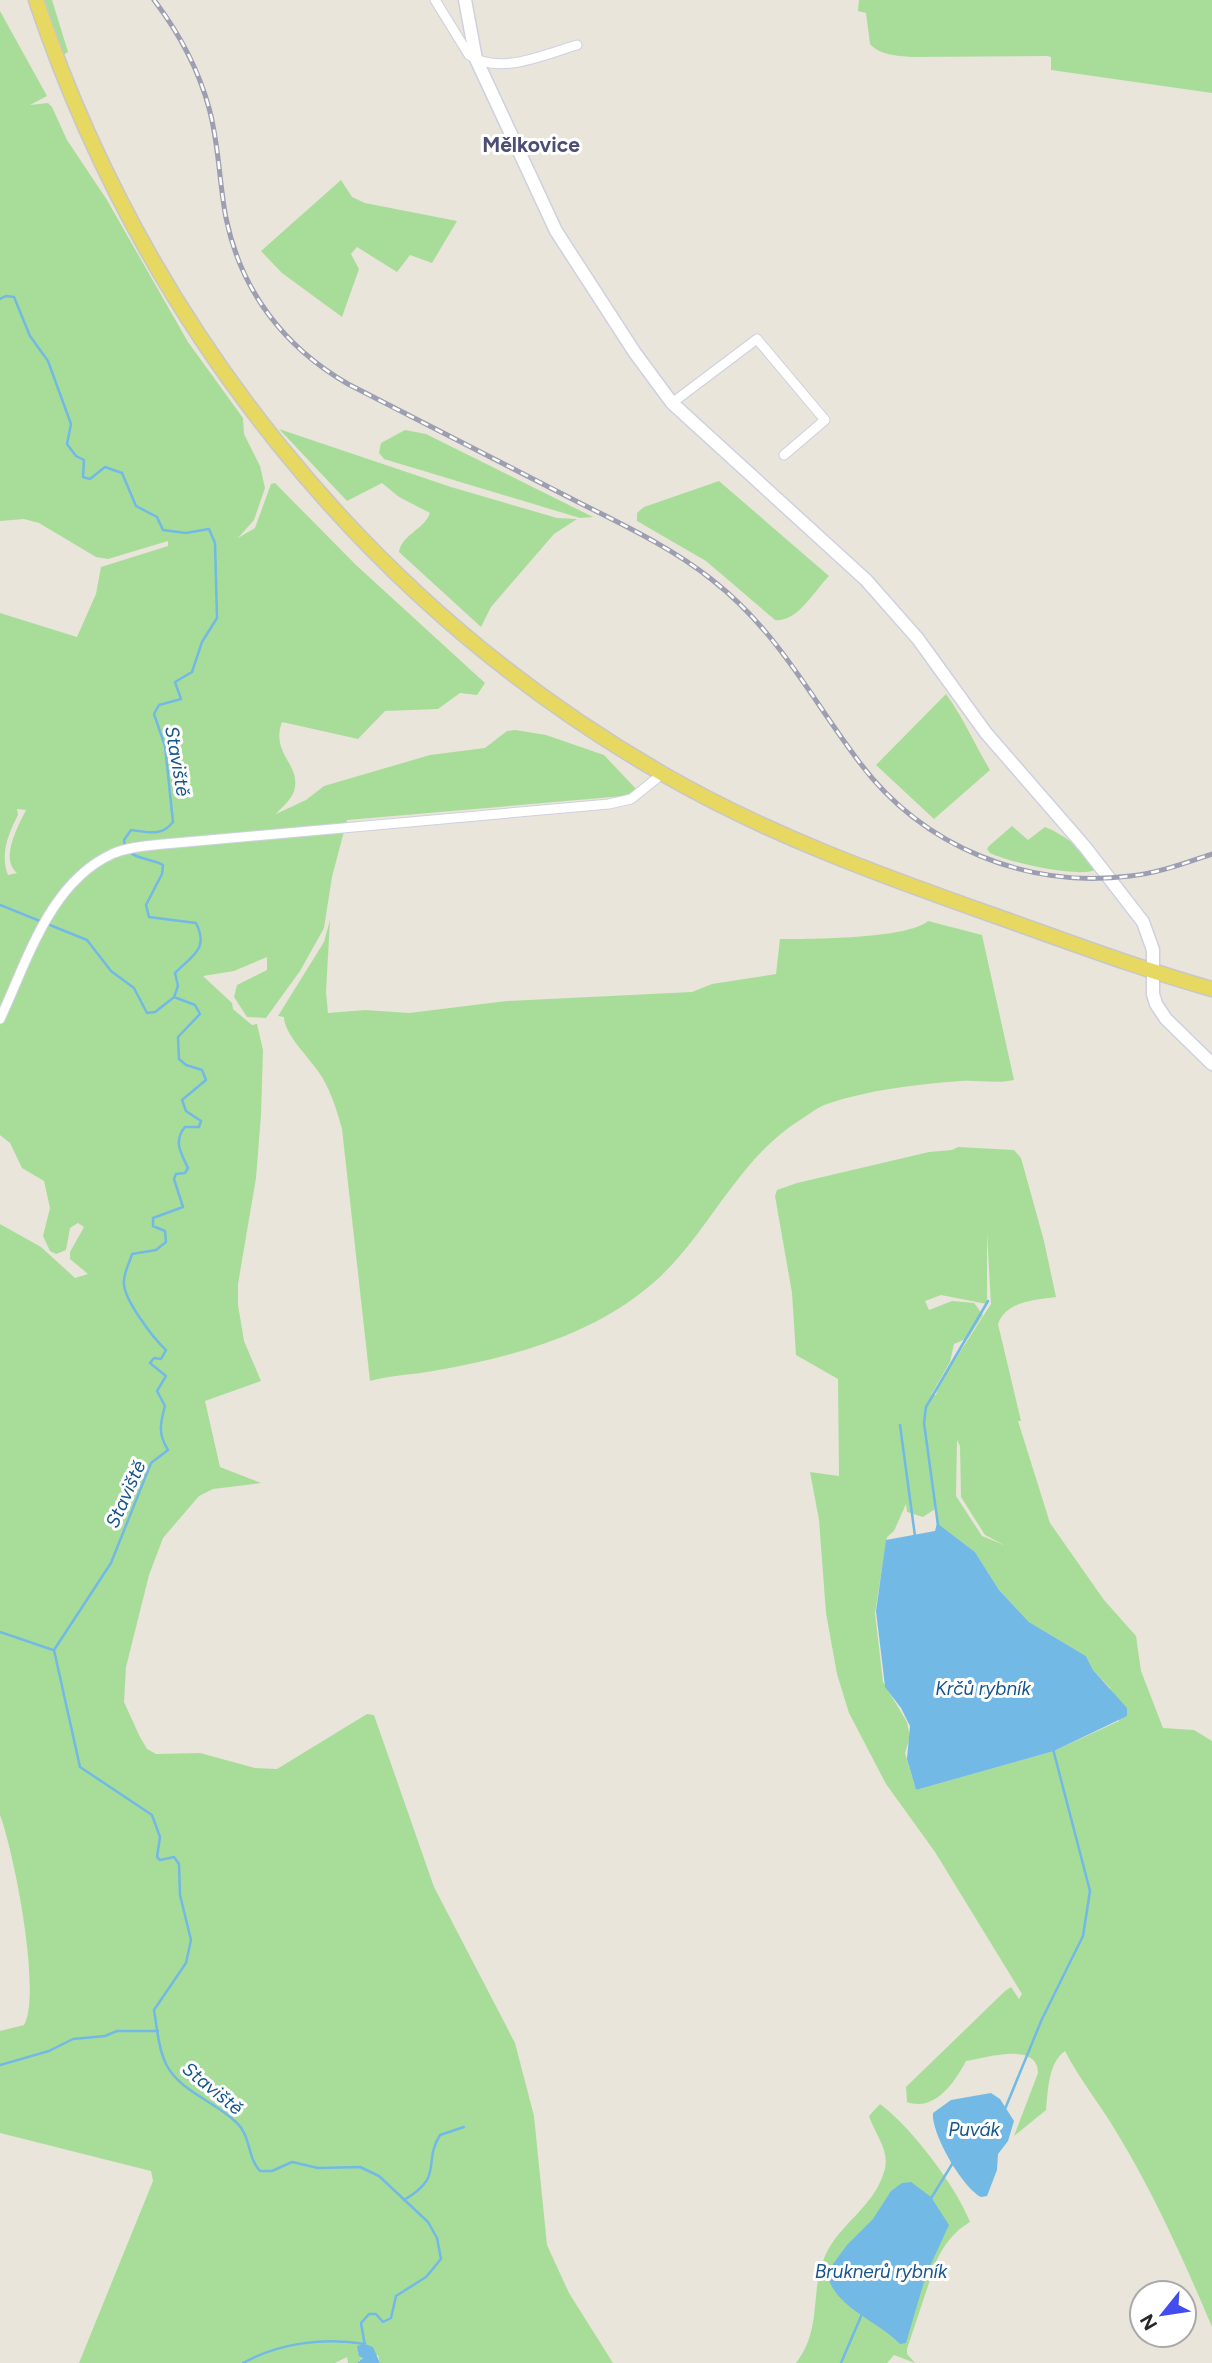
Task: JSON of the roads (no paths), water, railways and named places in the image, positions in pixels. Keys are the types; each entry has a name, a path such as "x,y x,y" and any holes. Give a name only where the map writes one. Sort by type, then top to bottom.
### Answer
{"main road":[{"path":"36,0 71,96 125,214 201,342 265,429 317,493 388,567 472,642 586,727 662,774 751,821 833,857 1152,972 1212,989"}],"street":[{"path":"435,0 470,55 476,59 505,65 577,45"},
{"path":"465,0 476,59 556,231 671,403 866,580 918,639 986,733 1092,855 1143,922 1151,941 1153,994 1160,1011 1212,1064"},
{"path":"671,403 757,338 825,420 784,455"},
{"path":"0,1020 56,901 82,874 113,853 164,844 609,804 631,799 662,774"}],"water":[{"name":"Krčů rybník","path":"937,1523 975,1552 999,1590 1029,1622 1086,1656 1093,1670 1127,1708 1127,1716 1054,1751 916,1790 907,1759 910,1726 901,1708 885,1687 876,1611 886,1540 935,1531"},
{"name":"Puvák","path":"991,2093 1000,2099 1014,2121 1008,2141 998,2154 997,2170 987,2196 981,2197 965,2182 949,2159 937,2133 933,2113 951,2100"},
{"name":"Bruknerů rybník","path":"911,2182 931,2197 949,2225 926,2275 906,2343 900,2344 847,2304 831,2284 827,2272 847,2245 873,2219 891,2191 902,2183"},
{"path":"365,2344 373,2347 380,2363 357,2363 363,2358 359,2356 357,2346"}],"waterway":[{"name":"Staviště","path":"0,299 6,296 14,297 30,336 48,361 71,424 67,444 76,456 84,460 83,477 90,479 105,467 122,473 136,506 157,517 163,530 186,533 209,529 215,543 217,618 202,642 192,672 175,682 181,699 159,705 154,714 165,746 173,822 159,832 131,830 124,840 125,846"},
{"name":"Staviště","path":"128,851 163,865 162,874 146,905 149,917 196,923 200,932 200,946 197,951 175,973 178,986 174,997 195,1005 200,1014 178,1037 179,1059 186,1065 202,1070 206,1080 182,1100 186,1111 201,1121 199,1127 185,1127 179,1137 179,1147 188,1168 185,1173 176,1174 174,1179 183,1207 153,1218 153,1226 165,1231 166,1242 156,1250 132,1254 124,1278 133,1307 166,1350 161,1359 154,1358 150,1363 166,1376 157,1391 165,1406 161,1429 168,1450 151,1463 111,1563 54,1650 80,1767 152,1815 160,1837 157,1857 160,1860 174,1857 179,1864 180,1895 191,1940 186,1963 154,2010 161,2051 172,2074 237,2123 245,2134 260,2171 272,2171 292,2162 318,2168 360,2167 379,2176 428,2222 437,2238 441,2259 426,2277 396,2296 391,2318 383,2322 376,2314 369,2314 361,2323 365,2346"},
{"path":"0,905 87,940 111,971 134,988 147,1013 155,1012 173,998"},
{"path":"938,1525 924,1423 926,1407 988,1301"},
{"path":"900,1425 915,1536"},
{"path":"0,1632 53,1650"},
{"path":"1005,2109 1042,2019 1083,1936 1090,1891 1053,1749"},
{"path":"0,2065 49,2051 73,2039 105,2036 117,2031 158,2031"},
{"path":"404,2200 417,2192 429,2177 435,2145 440,2135 464,2127"},
{"path":"930,2200 954,2161"},
{"path":"841,2363 862,2314"},
{"path":"243,2363 257,2356 302,2343 334,2341 365,2344"}],"railway":[{"path":"154,0 187,51 205,93 215,135 226,218 242,270 269,314 304,353 348,384 644,536 711,579 756,620 860,763 885,793 914,818 946,839 980,856 1053,876 1130,876 1151,873 1212,854"}],"district":[{"name":"Mělkovice","path":"531,145"}]}
